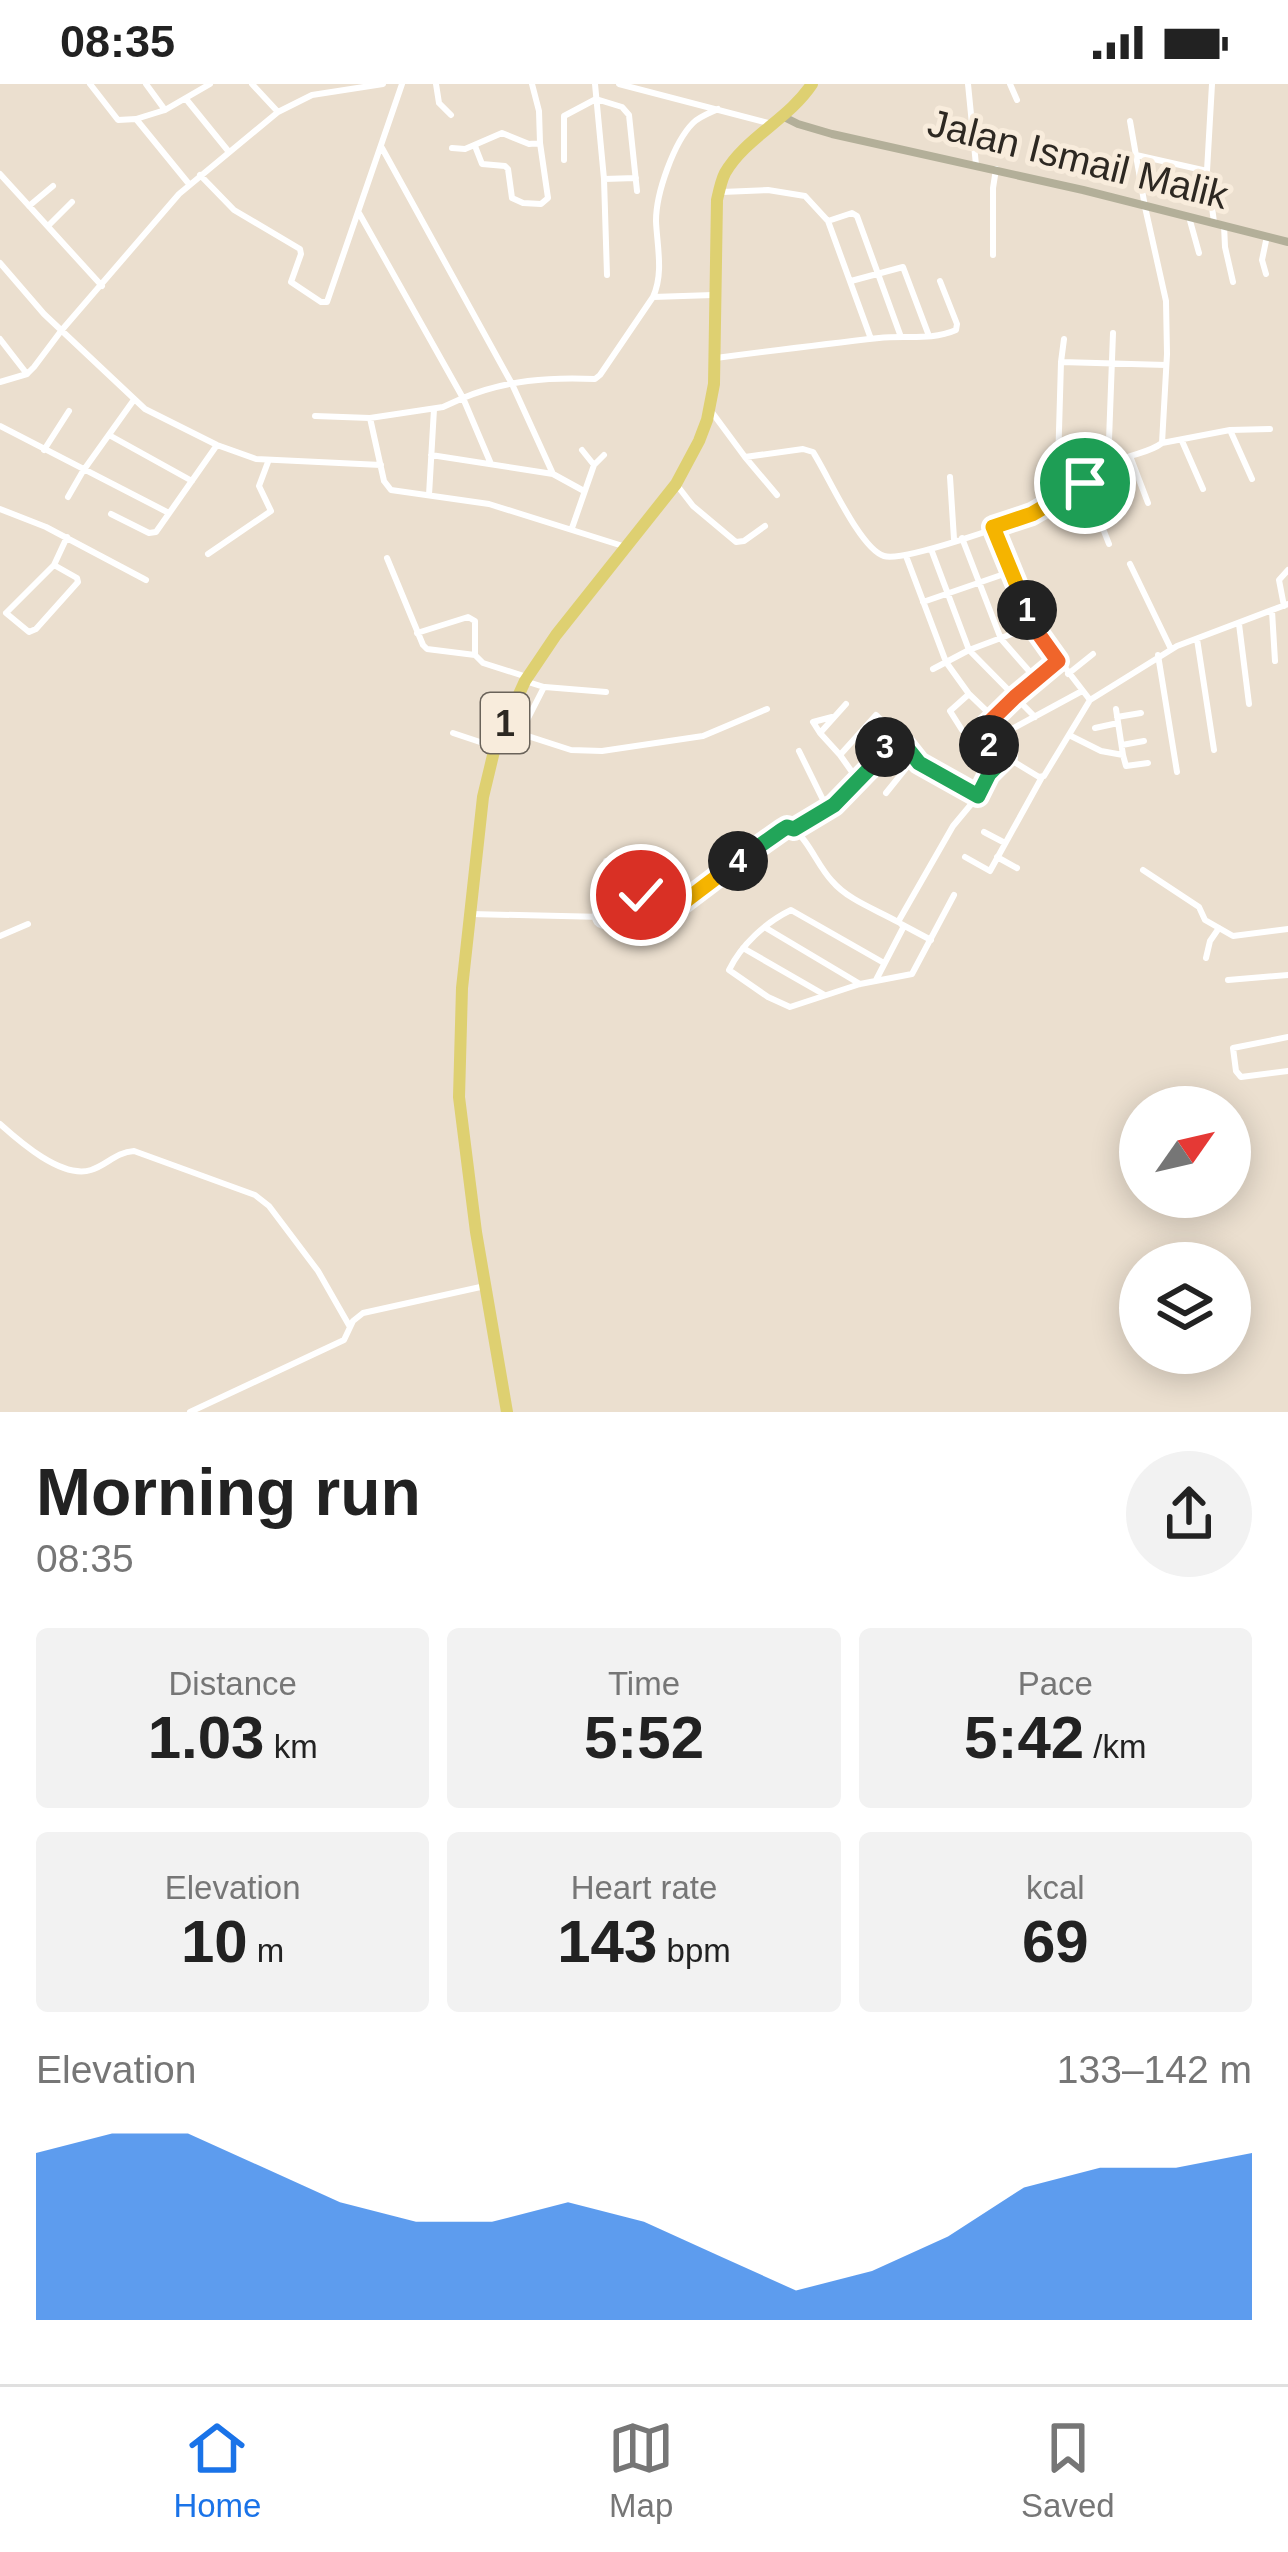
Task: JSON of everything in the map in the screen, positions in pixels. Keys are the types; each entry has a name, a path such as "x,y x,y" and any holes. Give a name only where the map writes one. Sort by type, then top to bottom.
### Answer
{"highway":[{"path":"719,192 724,174 740,153 779,121 812,84"},
{"name":"1","path":"507,1412 459,1097 459,1029 483,797 495,747 526,679 676,484 699,441 710,410 716,358 719,192"}],"main road":[{"name":"Jalan Ismail Malik","path":"779,121 1288,242"}],"street":[{"path":"90,84 118,121 165,110 211,84"},
{"path":"146,84 165,110"},
{"path":"253,84 278,112"},
{"path":"0,382 26,374 39,362 188,184 278,112 311,94 382,84"},
{"path":"200,175 235,211 300,249 291,282 323,303 329,299 402,84"},
{"path":"436,84 440,104 451,115"},
{"path":"475,146 482,164 508,170 514,200 541,204 548,197 532,84"},
{"path":"595,84 607,275"},
{"path":"619,84 779,121"},
{"path":"968,84 976,165"},
{"path":"1010,84 1017,100"},
{"path":"1212,84 1207,171 1233,282"},
{"path":"186,99 229,152"},
{"path":"564,160 565,116 596,99 622,106 627,111 638,191"},
{"path":"315,416 370,418 451,406 491,388 542,377 598,377 653,297 659,275 659,187 689,128 718,109"},
{"path":"136,119 188,184"},
{"path":"1130,121 1166,301 1162,443"},
{"path":"452,148 475,146 502,133 540,143"},
{"path":"381,146 512,384 553,474"},
{"path":"1136,155 1207,171"},
{"path":"993,255 996,169"},
{"path":"0,174 102,286"},
{"path":"604,179 636,178"},
{"path":"29,206 53,186"},
{"path":"719,192 768,190 805,196 828,221 871,339"},
{"path":"48,226 72,202"},
{"path":"358,213 463,398 491,464"},
{"path":"828,221 856,214 901,337"},
{"path":"1189,217 1199,253"},
{"path":"1266,274 1262,260 1267,236"},
{"path":"0,263 61,331 134,401 240,455 268,461 381,465"},
{"path":"851,280 904,268 929,338"},
{"path":"716,358 797,346 948,334 957,328 940,281"},
{"path":"653,297 716,295"},
{"path":"1108,467 1113,333"},
{"path":"0,339 26,374"},
{"path":"1057,499 1064,339"},
{"path":"1060,362 1167,365"},
{"path":"68,497 134,401"},
{"path":"429,494 434,409"},
{"path":"710,410 777,495"},
{"path":"44,450 69,411"},
{"path":"370,418 384,481 391,490 489,504 628,547"},
{"path":"0,426 169,513"},
{"path":"745,457 810,450 868,544 883,556 905,556 1032,514 1108,467 1162,443 1230,430 1270,429"},
{"path":"1230,430 1252,479"},
{"path":"109,435 192,481"},
{"path":"1183,441 1203,489"},
{"path":"110,514 153,533 159,530 217,445"},
{"path":"582,450 594,465"},
{"path":"431,455 553,474 584,491"},
{"path":"572,528 594,465 604,455"},
{"path":"1130,456 1148,503"},
{"path":"208,554 272,511 259,486 268,461"},
{"path":"950,476 958,539 1001,639 1036,680"},
{"path":"1085,483 1109,544"},
{"path":"676,484 693,506 736,542 764,526"},
{"path":"0,509 67,537 146,580"},
{"path":"993,527 1033,626 1090,700"},
{"path":"54,565 78,582 29,632 6,614 54,565 67,537"},
{"path":"932,549 969,650 1035,718"},
{"path":"905,556 946,662 994,718"},
{"path":"387,558 427,649 475,655"},
{"path":"1130,564 1171,649"},
{"path":"985,880 1090,700 1158,655 1286,605 1279,580 1288,570"},
{"path":"923,602 1012,572"},
{"path":"1272,611 1275,661"},
{"path":"417,633 468,616 475,621 477,660 544,687 606,692"},
{"path":"1239,624 1249,704"},
{"path":"933,669 1033,626"},
{"path":"1197,639 1214,750"},
{"path":"1068,674 1094,654"},
{"path":"1158,655 1177,772"},
{"path":"974,737 1058,661"},
{"path":"520,734 544,687"},
{"path":"986,743 1082,691"},
{"path":"969,694 950,711 962,730 1042,777"},
{"path":"846,704 820,734 857,778"},
{"path":"503,728 571,751 621,749 703,736 767,709"},
{"path":"1095,728 1117,716 1141,713"},
{"path":"840,754 873,716 880,717 933,772 978,796"},
{"path":"1117,716 1126,766 1148,763"},
{"path":"453,733 495,747"},
{"path":"794,829 847,792 896,734"},
{"path":"1069,735 1101,751 1123,750 1144,741"},
{"path":"799,752 827,808"},
{"path":"886,793 915,757"},
{"path":"876,980 953,826 1006,757"},
{"path":"471,914 656,923 787,827 794,829 839,889 931,940"},
{"path":"984,832 1005,843"},
{"path":"965,857 990,871"},
{"path":"997,857 1017,868"},
{"path":"604,917 606,861 635,862"},
{"path":"1142,869 1233,936 1288,929"},
{"path":"605,893 641,895"},
{"path":"884,963 791,910 742,948 729,967 730,973 790,1006 914,973 955,896"},
{"path":"0,936 28,924"},
{"path":"1206,958 1212,924"},
{"path":"766,928 860,984"},
{"path":"742,948 824,995"},
{"path":"1228,980 1288,974"},
{"path":"1288,1040 1233,1048 1240,1077 1288,1071"},
{"path":"0,1124 35,1154 72,1169 89,1171 134,1151 255,1195 269,1206 318,1271 350,1327"},
{"path":"190,1412 344,1340 362,1313 485,1286"}],"route":[{"path":"641,895 605,893 604,917 643,924 660,920 782,830 794,829 834,805 896,734 919,763 978,796 989,774 1006,757 974,737 1058,661 1033,626 993,527 1032,514 1085,483"}]}
